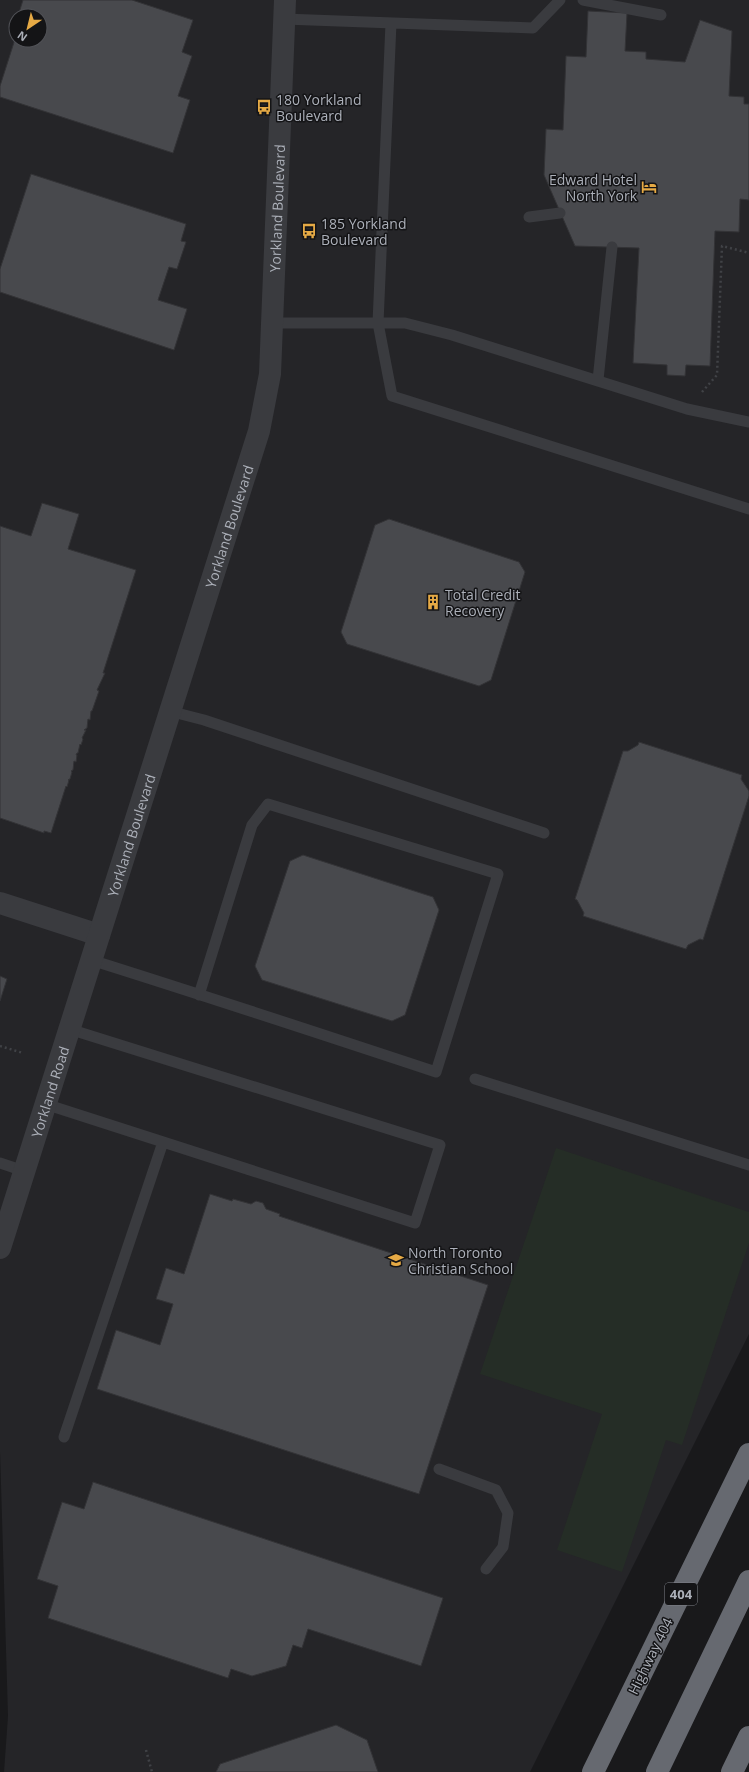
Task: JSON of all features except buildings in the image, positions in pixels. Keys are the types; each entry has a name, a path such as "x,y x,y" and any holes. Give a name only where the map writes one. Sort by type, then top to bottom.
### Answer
{"highway":[{"name":"Highway 404","path":"593,1772 749,1454"},
{"path":"657,1772 749,1581"},
{"path":"732,1772 749,1737"}],"street":[{"name":"Yorkland Boulevard","path":"99,935 259,431 270,374 285,10"},
{"path":"0,903 99,935"},
{"name":"Yorkland Road","path":"0,1248 99,935"}],"lane":[{"path":"285,10 391,23 533,28 560,0"},
{"path":"583,0 661,14"},
{"path":"391,23 378,323 392,396 749,509"},
{"path":"529,217 560,213"},
{"path":"598,380 612,247"},
{"path":"272,323 405,323 452,335 687,409 748,419"},
{"path":"169,711 198,718 544,833"},
{"path":"91,960 436,1072 498,874 268,804 252,825 199,995"},
{"path":"45,1104 415,1223 440,1145 69,1029"},
{"path":"475,1079 749,1165"},
{"path":"64,1437 163,1142"},
{"path":"0,1163 24,1171"},
{"path":"439,1469 496,1490 508,1513 504,1547 486,1569"}],"path":[{"path":"687,409 718,375 722,246 749,253"},
{"path":"0,1046 23,1053"},
{"path":"146,1750 152,1772"}],"shaded area":[{"path":"0,0 749,0 749,1334 530,1772 4,1772 8,1716 0,1451"},
{"path":"556,1148 749,1212 749,1243 682,1445 666,1440 622,1572 557,1550 602,1414 480,1374"}],"place":[{"name":"180 Yorkland Boulevard","path":"264,107"},
{"name":"Edward Hotel North York","path":"649,187"},
{"name":"185 Yorkland Boulevard","path":"309,231"},
{"name":"Total Credit Recovery","path":"433,602"},
{"name":"North Toronto Christian School","path":"396,1260"}]}
